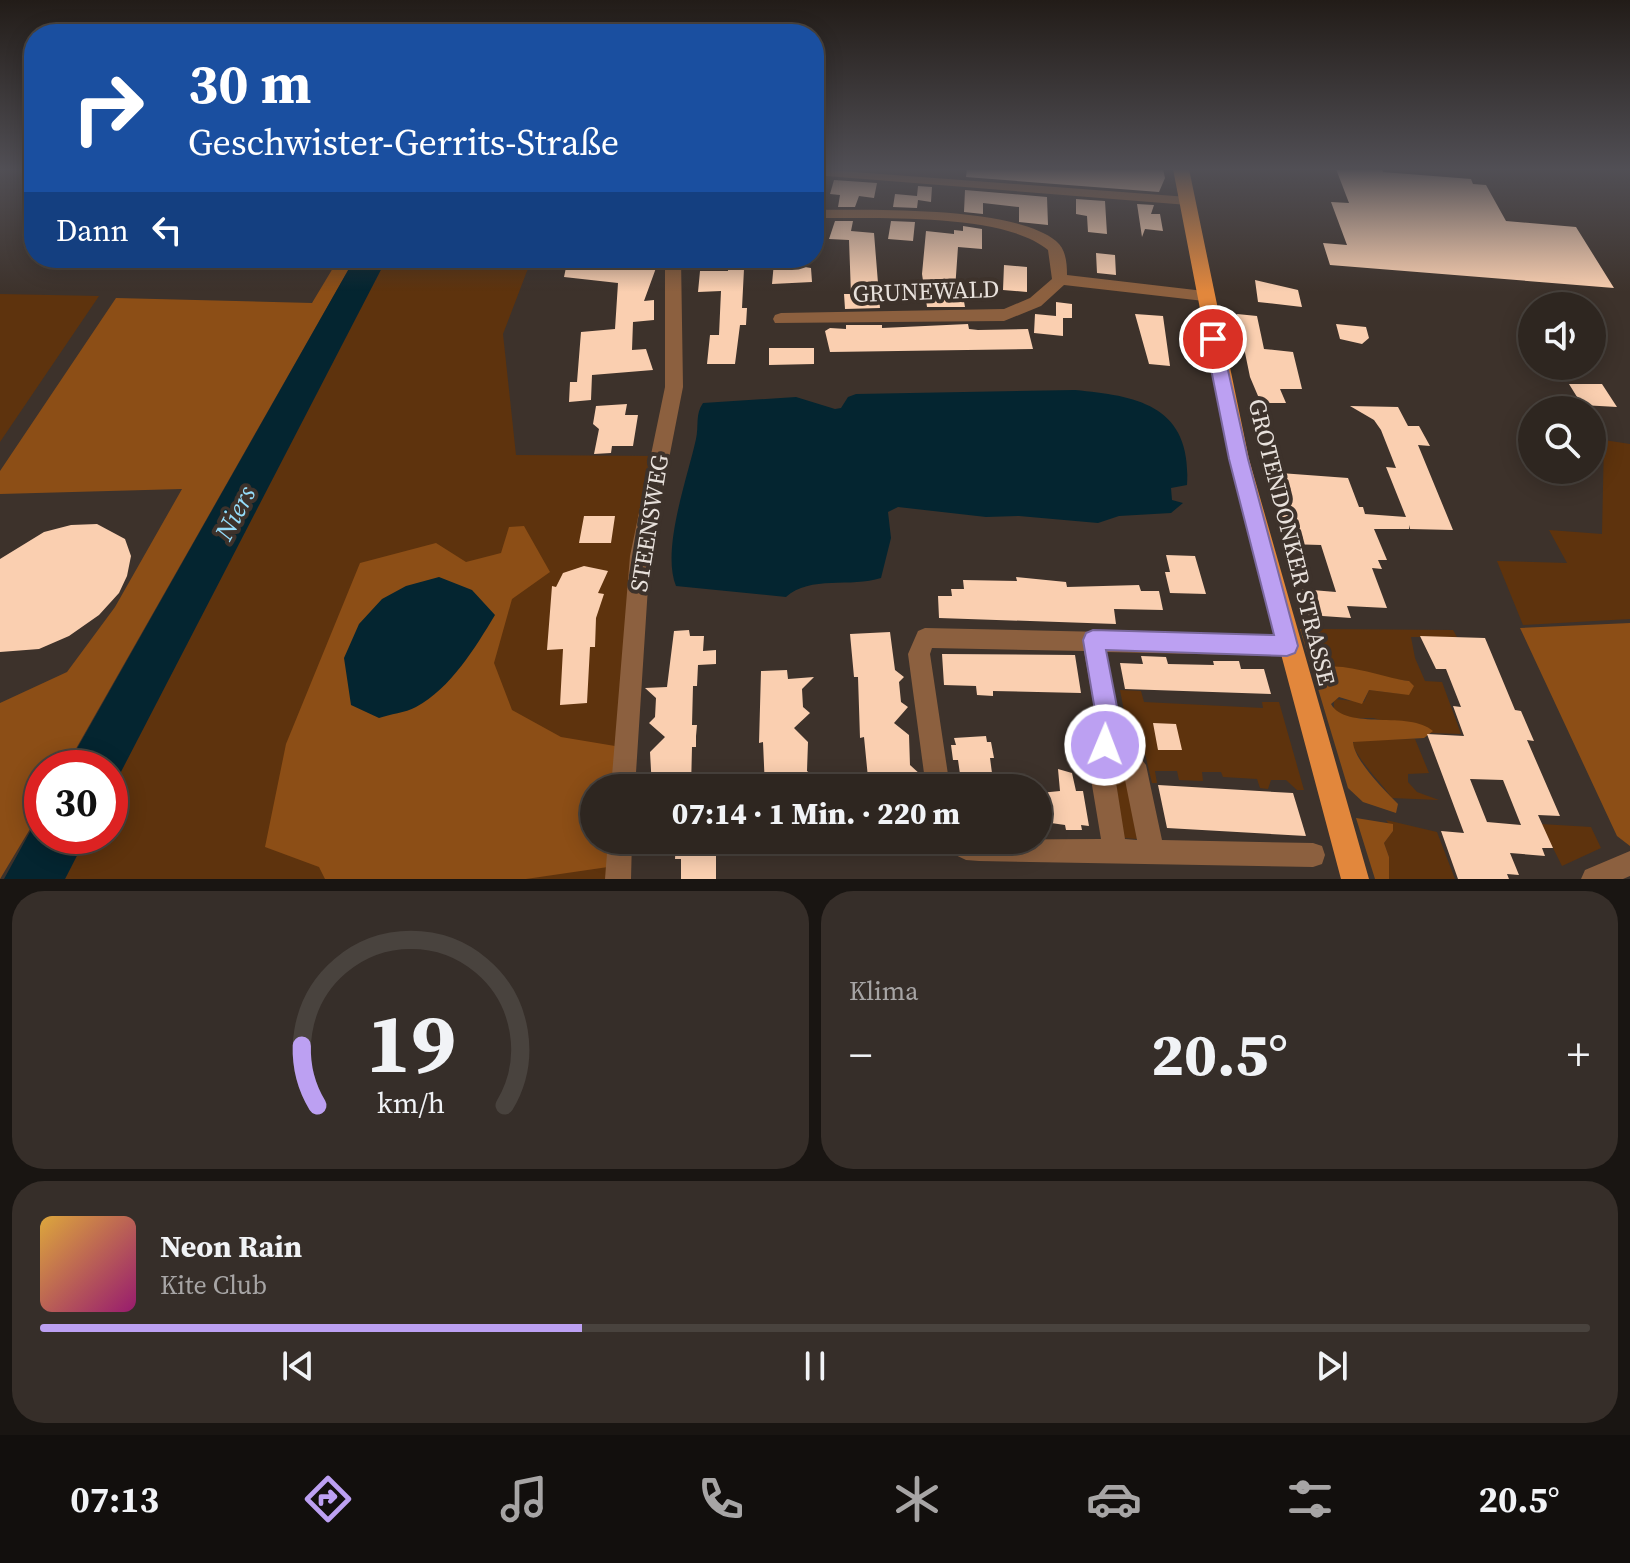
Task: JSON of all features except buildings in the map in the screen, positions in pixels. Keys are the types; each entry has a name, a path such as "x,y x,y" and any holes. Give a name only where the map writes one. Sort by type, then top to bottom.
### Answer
{"main road":[{"name":"GROTENDONKER STRASSE","path":"1190,210 1204,296 1239,459 1287,646 1355,879"}],"street":[{"path":"824,214 912,215 1013,230 1051,245 1058,254 1060,279 1204,296"},
{"name":"STEENSWEG","path":"624,774 640,556 674,387 673,268"},
{"name":"GRUNEWALD","path":"781,319 1004,315 1019,311 1053,290 1060,279"},
{"path":"936,774 919,654 925,638 1287,646"},
{"path":"1093,640 1111,738 1134,765 1152,853"},
{"path":"1111,738 1102,749 1100,761 1115,852"},
{"path":"1052,851 1313,855"},
{"path":"618,879 619,854"},
{"path":"1594,879 1630,863"}],"shaded area":[{"path":"333,268 349,268 75,750 24,750 24,839 0,879 0,703 67,672 115,607 182,489 0,494 0,471 116,298 312,303"},
{"path":"382,268 528,268 503,334 516,455 658,456 624,774 580,774 580,854 603,854 618,879 65,879 78,854 128,854 128,758"},
{"path":"0,294 99,296 0,442"},
{"path":"1606,440 1630,444 1630,619 1523,625 1497,561 1567,563 1549,530 1602,534"},
{"path":"524,526 550,572 512,599 494,663 512,710 561,737 621,747 618,774 580,774 580,854 609,854 608,867 526,879 325,879 319,867 265,847 286,744 360,563 436,543 466,562 501,553 509,527"},
{"path":"1630,623 1630,846 1617,836 1520,628"},
{"path":"1300,629 1318,629 1323,640 1316,663 1320,669 1350,668 1409,681 1414,686 1409,695 1369,690 1362,704 1339,697 1331,704 1350,717 1409,722 1433,731 1424,738 1353,742 1364,766 1398,804 1396,813 1363,802 1348,788"},
{"path":"1318,629 1453,630 1457,637 1411,637 1415,658 1425,681 1442,682 1461,734 1432,733 1373,718 1347,718 1334,710 1334,699 1364,702 1369,690 1403,694 1409,681 1320,669 1316,664 1323,640"},
{"path":"1120,690 1141,691 1144,702 1263,708 1262,702 1279,702 1304,790 1297,790 1286,780 1271,780 1268,789 1260,788 1257,779 1223,777 1221,772 1202,772 1203,781 1179,780 1177,771 1155,771 1157,783 1152,783 1141,737 1129,737"},
{"path":"1415,739 1429,773 1408,774 1408,782 1417,792 1439,800 1392,798 1352,744 1356,740"},
{"path":"1112,756 1122,758 1137,839 1124,838"},
{"path":"1356,818 1393,824 1393,831 1384,843 1389,857 1389,879 1375,879"},
{"path":"1386,820 1437,832 1455,879 1389,879 1389,857 1384,843 1393,831"},
{"path":"1541,824 1591,827 1601,848 1562,866"}],"water":[{"name":"Niers","path":"349,268 382,268 128,758 128,750 76,750"},
{"path":"1075,390 1140,402 1157,410 1171,422 1181,438 1186,458 1187,485 1171,488 1172,500 1183,503 1171,513 1119,516 1098,523 1019,516 986,517 898,507 888,512 891,538 881,578 807,586 786,597 676,586 672,571 674,533 703,403 796,397 835,409 841,408 848,397 856,394"},
{"path":"439,577 472,590 495,615 470,654 440,689 412,709 379,718 351,705 344,658 359,624 382,599 406,586"},
{"path":"24,843 24,854 78,854 65,879 4,879"}],"route":[{"path":"1105,745 1111,738 1093,640 1287,646 1239,459 1213,339"}]}
